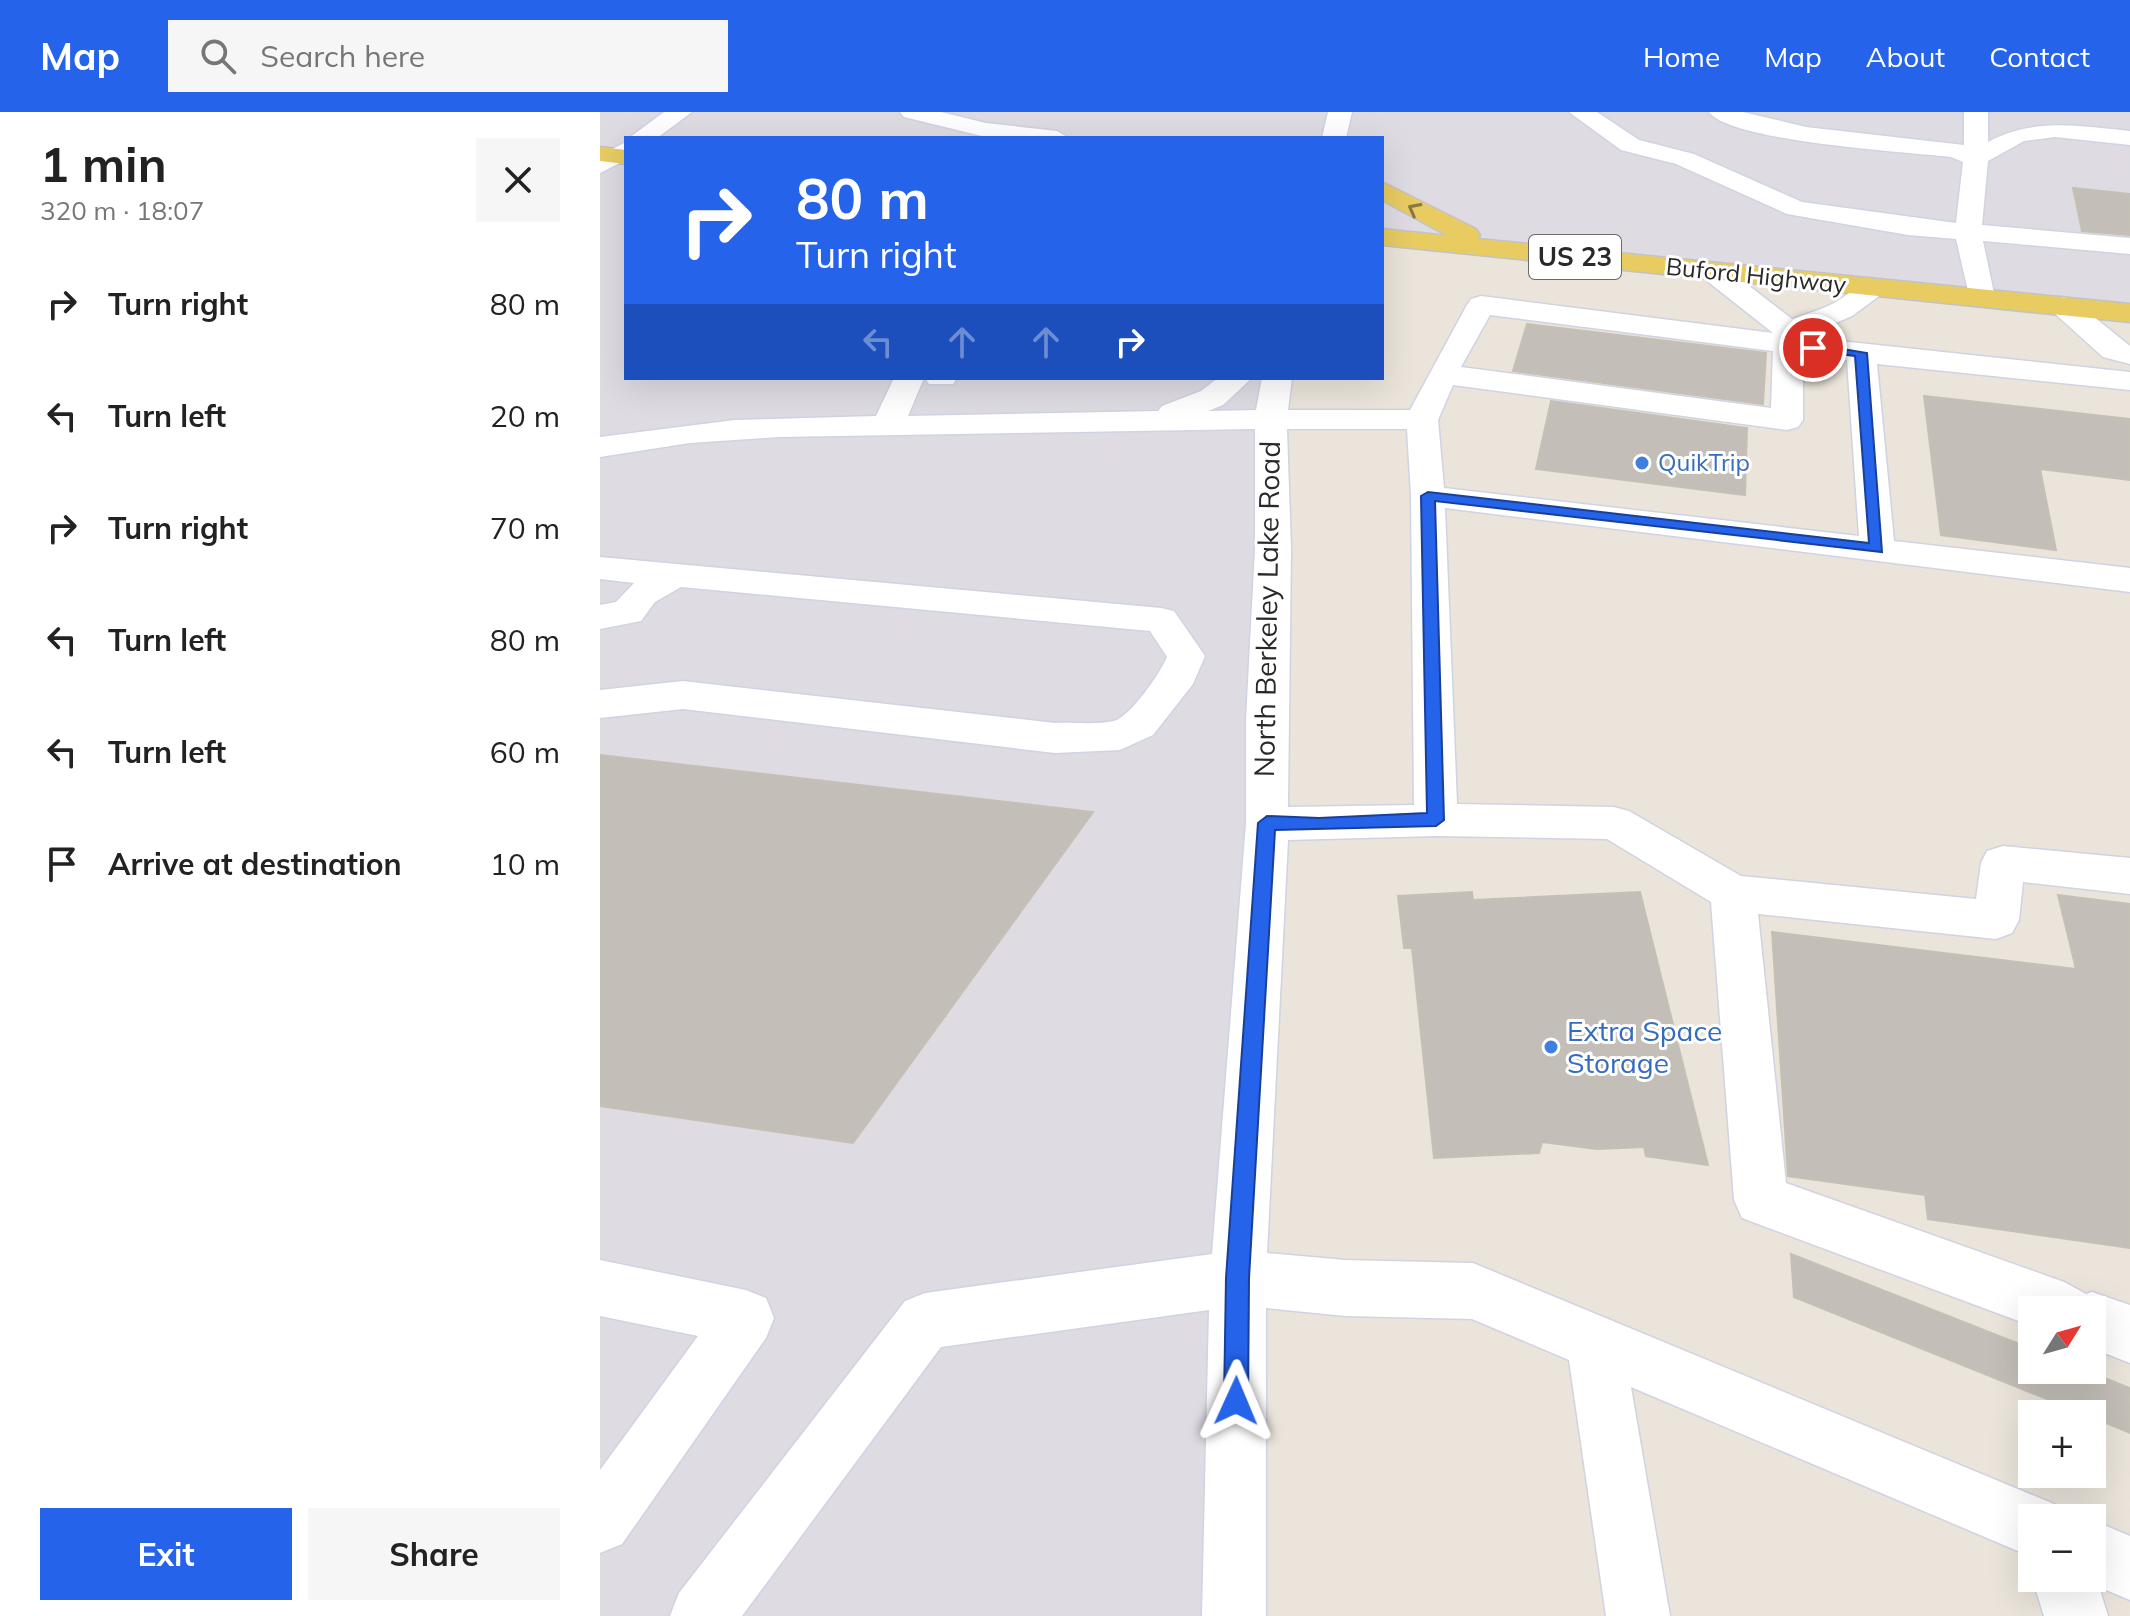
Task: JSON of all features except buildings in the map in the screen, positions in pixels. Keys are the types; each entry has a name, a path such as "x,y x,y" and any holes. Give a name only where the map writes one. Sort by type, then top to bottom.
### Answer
{"main road":[{"path":"1384,191 1415,211 1498,249"},
{"name":"Buford Highway","path":"1384,237 2130,313"}],"street":[{"path":"644,136 680,112"},
{"path":"912,112 986,130 1039,136"},
{"path":"1334,136 1340,112"},
{"path":"1581,112 1630,145 1685,159 1796,209 1908,227 2130,246"},
{"path":"1721,112 1745,122 1955,150 1976,158 2018,135 2055,130 2130,138"},
{"path":"1976,112 1976,158 1968,232 1981,298"},
{"path":"1442,374 1787,420 1788,337 1712,271"},
{"path":"1788,337 1842,310 1876,288"},
{"path":"1436,820 1428,496 1422,420 1442,374 1481,305 1788,337 1861,353 2130,381"},
{"path":"2063,306 2114,351 2130,355"},
{"path":"1861,353 1877,549"},
{"path":"888,426 908,380"},
{"path":"1146,421 1212,398 1234,380"},
{"path":"1273,398 1422,420"},
{"name":"North Berkeley Lake Road","path":"600,447 666,434 1146,421 1273,398 1273,547 1264,783 1267,823 1238,1278 1234,1616"},
{"path":"1428,496 2130,580"},
{"path":"600,568 1161,620 1186,656 1179,674 1149,714 1139,725 1120,735 1055,738 683,695 600,704"},
{"path":"600,617 628,612 642,594 675,575"},
{"path":"1267,823 1319,825 1436,820 1614,823 1733,893 1996,920 2003,863 2130,876"},
{"path":"1733,893 1761,1200 2025,1296"},
{"path":"702,1616 925,1321 1238,1278 1345,1288 1473,1291 2018,1520"},
{"path":"600,1288 746,1318 600,1522"},
{"path":"2106,1325 2130,1334"},
{"path":"1595,1342 1638,1616"},
{"path":"2106,1558 2130,1568"},
{"path":"2068,1592 2076,1616"}],"shaded area":[{"path":"600,112 2130,112 2130,314 1384,237 1384,136 624,136 624,380 1277,380 1234,1616 600,1616"}],"place":[{"name":"QuikTrip","path":"1642,463"},
{"name":"Extra Space Storage","path":"1551,1047"}],"route":[{"path":"1236,1401 1238,1278 1267,823 1319,825 1436,820 1428,496 1877,549 1861,353 1813,348"}]}
